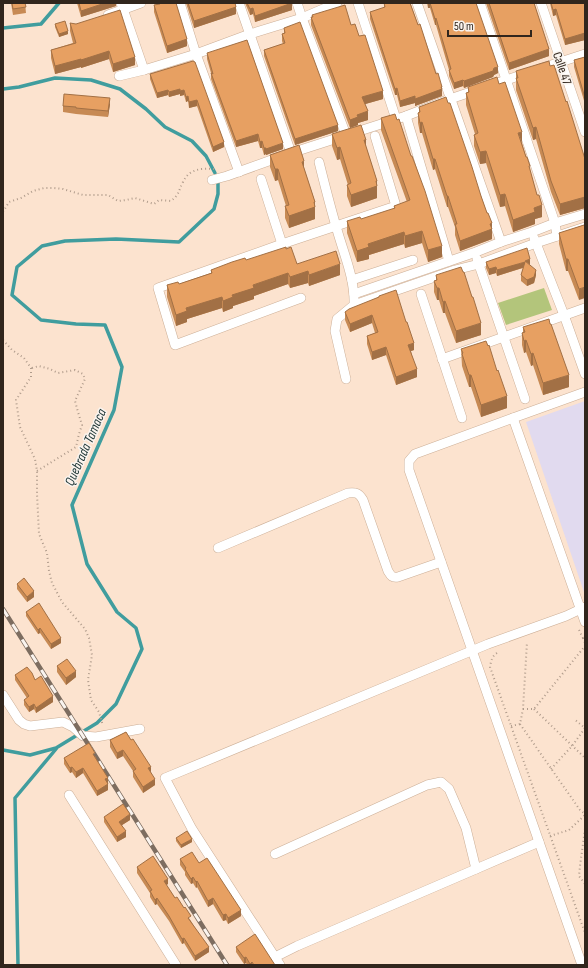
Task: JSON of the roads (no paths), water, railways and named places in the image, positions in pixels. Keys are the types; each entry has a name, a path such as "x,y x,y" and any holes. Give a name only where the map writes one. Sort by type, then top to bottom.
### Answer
{"street":[{"path":"102,17 123,6 141,3"},
{"path":"180,3 196,54 239,172"},
{"path":"239,3 291,153"},
{"path":"297,3 346,134"},
{"path":"119,76 196,54 250,34 302,18 337,3"},
{"path":"358,3 396,119"},
{"path":"417,3 501,242"},
{"path":"480,3 555,224 557,236"},
{"name":"Calle 47","path":"541,3 585,132"},
{"path":"123,6 144,70"},
{"path":"212,180 346,134 406,116 506,79 585,54"},
{"path":"406,116 449,261"},
{"path":"300,298 175,345 158,288 282,244 396,206 375,136"},
{"path":"319,162 352,280 354,305"},
{"path":"261,179 282,244"},
{"path":"354,294 585,214"},
{"path":"346,379 336,331 336,319 354,305 585,227"},
{"path":"532,232 585,374"},
{"path":"476,252 525,399"},
{"path":"352,280 413,260"},
{"path":"421,294 462,418"},
{"path":"442,359 585,308"},
{"path":"582,965 409,470 409,461 415,454 585,392"},
{"path":"513,418 583,608 581,624"},
{"path":"218,548 348,493 355,492 360,495 363,500 391,576 394,578 398,577 441,562"},
{"path":"539,842 297,946 278,961 192,829 165,778 488,644 583,608"},
{"path":"3,694 19,720 30,726 64,722 74,727 84,736 96,737 140,729"},
{"path":"275,854 427,785 441,782 449,789 466,828 476,869"},
{"path":"69,795 176,965"}],"waterway":[{"name":"Quebrada Tamaca","path":"3,28 41,24 59,3"},
{"name":"Quebrada Tamaca","path":"3,89 19,87 55,78 91,80 120,89 146,109 165,127 192,141 206,156 215,173"},
{"name":"Quebrada Tamaca","path":"3,750 30,755 56,748 97,723 116,704 142,649 136,628 117,612 87,564 72,505 114,410 122,367 105,325 76,324 41,320 12,295 17,267 42,246 65,241 116,239 179,242 214,209 218,194 218,183"},
{"path":"18,965 15,798 56,749"}],"railway":[{"path":"3,609 227,965"}]}
